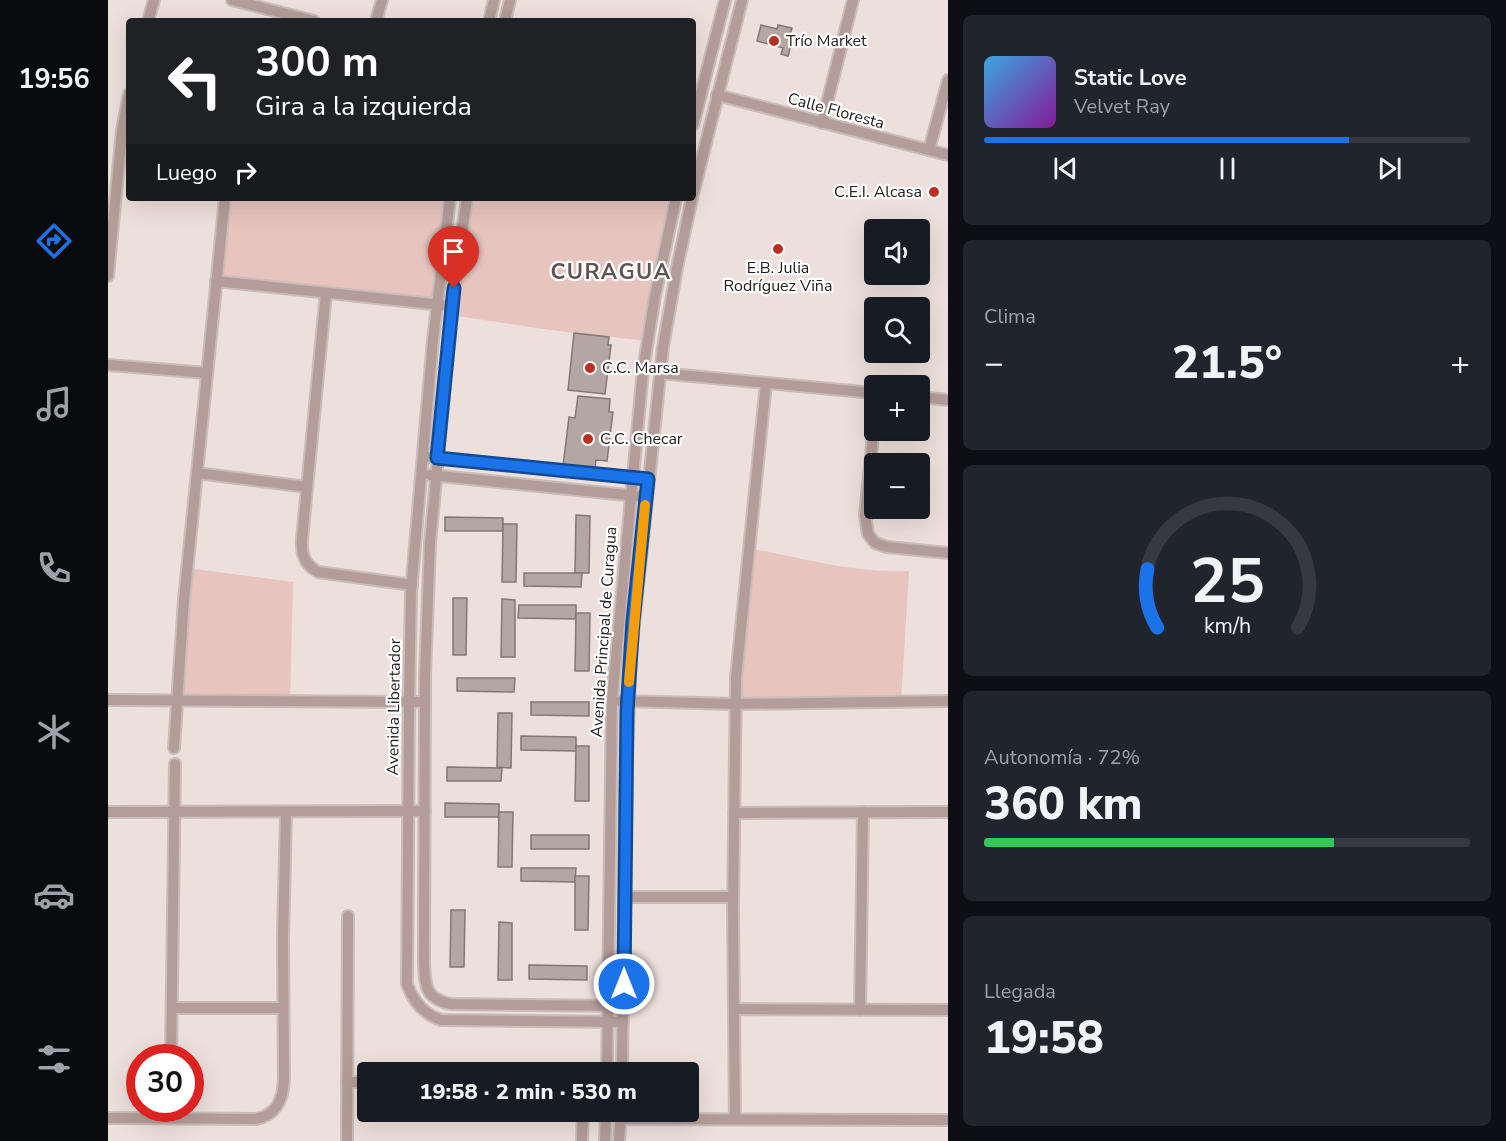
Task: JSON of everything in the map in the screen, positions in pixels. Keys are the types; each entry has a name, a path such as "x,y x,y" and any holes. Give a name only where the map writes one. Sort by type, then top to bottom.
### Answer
{"street":[{"path":"149,18 154,0"},
{"path":"232,0 303,18"},
{"path":"377,18 382,0"},
{"path":"490,18 494,0"},
{"path":"506,18 510,0"},
{"path":"696,113 725,0"},
{"name":"Avenida Principal de Curagua","path":"696,183 742,0"},
{"path":"822,123 854,0"},
{"path":"262,18 265,8"},
{"path":"928,150 948,80"},
{"name":"Calle Floresta","path":"717,95 948,155"},
{"path":"108,276 126,110"},
{"path":"174,748 176,700 197,473 225,201"},
{"name":"Avenida Libertador","path":"450,201 436,305 412,585 407,974 410,993 420,1007 433,1017 452,1021 623,1022"},
{"name":"Avenida Libertador","path":"467,201 452,306 428,574 425,702 424,963 426,986 437,1000 450,1004 624,1006"},
{"name":"Avenida Principal de Curagua","path":"607,1062 612,700 630,495 648,337 675,201"},
{"name":"Avenida Principal de Curagua","path":"622,1062 628,701 659,373 671,297 692,201"},
{"path":"216,281 452,306"},
{"path":"326,293 302,547 304,559 311,568 322,573 412,585"},
{"path":"108,365 207,373"},
{"path":"659,373 864,392"},
{"path":"735,1119 733,897 738,644 766,382"},
{"path":"930,398 948,400"},
{"path":"872,441 865,515 868,534 875,543 887,547 948,553"},
{"path":"422,457 648,479"},
{"path":"197,473 308,487"},
{"path":"420,474 646,497"},
{"path":"108,700 425,702"},
{"path":"612,700 736,704 948,701"},
{"path":"171,1044 175,764"},
{"path":"108,812 425,812"},
{"path":"204,1116 256,1119 267,1116 281,1100 283,1090 286,812"},
{"path":"860,1010 862,812"},
{"path":"734,813 948,812"},
{"path":"624,897 733,897"},
{"path":"347,1141 348,916"},
{"path":"172,1008 283,1008"},
{"path":"734,1009 948,1010"},
{"path":"347,1082 357,1082"},
{"path":"108,1118 126,1117"},
{"path":"699,1118 948,1120"},
{"path":"582,1141 583,1122"},
{"path":"605,1141 606,1122"},
{"path":"619,1141 620,1122"}],"shaded area":[{"path":"225,201 450,201 436,305 216,281"},
{"path":"467,201 675,201 647,341 550,330 451,315"},
{"path":"749,548 849,568 909,571 901,702 736,704"},
{"path":"187,568 293,582 290,701 176,700"}],"building":[{"name":"Trío Market","path":"761,25 777,29 778,25 792,28 788,40 792,41 788,56 781,54 783,48 757,41"},
{"name":"C.C. Marsa","path":"574,333 609,337 608,345 611,345 605,394 568,390"},
{"name":"C.C. Checar","path":"578,396 610,399 609,412 613,412 607,461 596,460 595,469 563,466 569,417 575,418"},
{"path":"576,515 590,516 589,573 575,573"},
{"path":"445,517 503,518 503,531 445,531"},
{"path":"503,524 517,524 516,582 502,582"},
{"path":"524,573 582,573 581,587 524,586"},
{"path":"453,598 467,598 466,655 453,655"},
{"path":"502,599 515,600 515,657 501,657"},
{"path":"519,605 576,605 576,619 518,618"},
{"path":"576,613 590,613 589,671 575,671"},
{"path":"457,678 515,678 514,692 457,691"},
{"path":"531,702 589,702 589,716 531,715"},
{"path":"498,713 512,713 511,768 497,767"},
{"path":"521,736 576,737 576,751 521,750"},
{"path":"576,746 589,746 589,801 575,801"},
{"path":"447,767 502,768 501,781 447,781"},
{"path":"445,803 499,804 499,817 445,817"},
{"path":"499,812 513,812 512,867 498,867"},
{"path":"531,835 589,835 589,849 531,849"},
{"path":"521,868 576,868 575,882 521,881"},
{"path":"575,876 589,876 588,930 575,930"},
{"path":"451,910 465,910 464,967 450,967"},
{"path":"499,922 512,923 512,980 498,980"},
{"path":"529,965 587,966 587,980 529,979"}],"slow traffic":[{"path":"629,682 645,505"}],"place":[{"name":"Trío Market","path":"774,41"},
{"name":"C.E.I. Alcasa","path":"934,192"},
{"name":"E.B. Julia Rodríguez Viña","path":"778,249"},
{"name":"C.C. Marsa","path":"590,368"},
{"name":"C.C. Checar","path":"588,439"}],"district":[{"name":"CURAGUA","path":"611,272"}],"route":[{"path":"454,288 437,458 648,479 633,621 627,711 624,984"}]}
